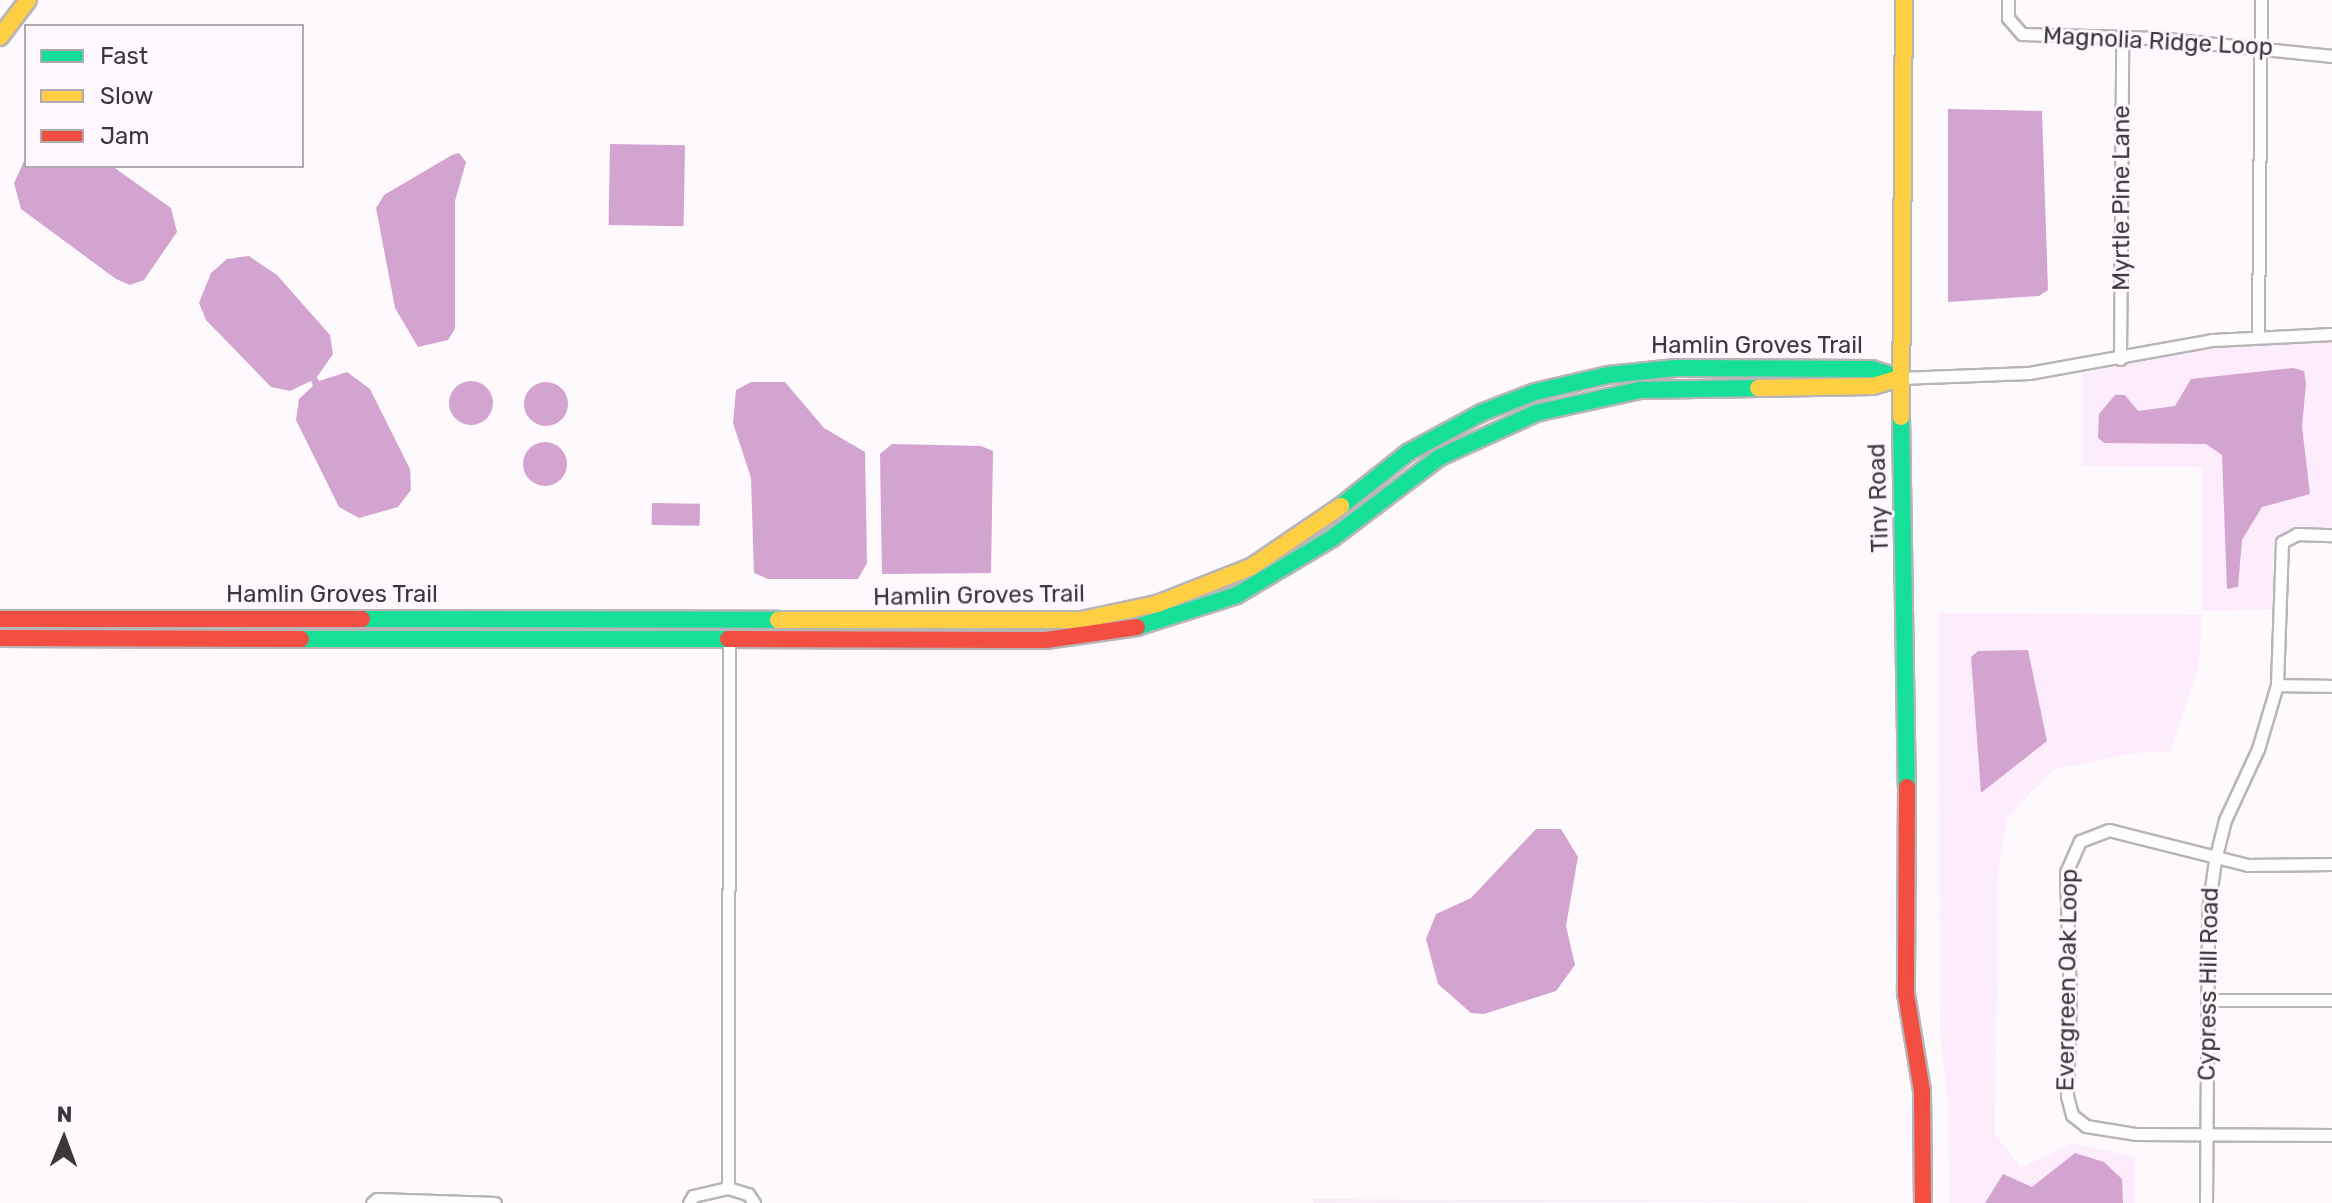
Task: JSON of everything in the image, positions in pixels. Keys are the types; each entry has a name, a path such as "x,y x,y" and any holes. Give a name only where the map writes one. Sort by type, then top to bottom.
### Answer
{"main road":[{"path":"0,37 28,0"},
{"name":"Tiny Road","path":"1904,0 1900,378 1907,628 1906,994 1922,1091 1923,1203"},
{"name":"Hamlin Groves Trail","path":"0,619 1045,622 1134,610 1232,576 1319,524 1409,452 1481,413 1535,392 1608,375 1676,368 1872,369 1900,378"},
{"name":"Hamlin Groves Trail","path":"0,638 1046,640 1149,626 1237,595 1331,539 1440,457 1536,413 1640,390 1873,386 1900,378"},
{"path":"136,618 136,637"},
{"path":"729,621 729,641"},
{"path":"1045,622 1046,640"}],"street":[{"name":"Magnolia Ridge Loop","path":"2008,0 2008,18 2022,34 2122,36 2260,46 2332,56"},
{"path":"2258,335 2261,0"},
{"name":"Myrtle Pine Lane","path":"2120,359 2122,36"},
{"path":"1900,378 2029,373 2258,335 2332,334"},
{"name":"Cypress Hill Road","path":"2206,1203 2207,1000 2215,860 2225,820 2258,749 2277,685 2282,542 2297,534 2332,535"},
{"path":"728,1188 729,641"},
{"path":"2277,685 2332,686"},
{"name":"Evergreen Oak Loop","path":"2332,864 2248,865 2215,860 2122,832 2100,831 2073,850 2066,872 2070,998 2067,1096 2072,1115 2086,1126 2114,1132 2332,1135"},
{"path":"2207,1000 2332,1000"},
{"path":"689,1203 693,1196 728,1188 748,1194 754,1203"},
{"path":"372,1203 377,1199 495,1203"}],"shaded area":[{"path":"1948,109 2042,111 2048,290 2039,296 1948,302"},
{"path":"610,144 685,145 684,226 609,225"},
{"path":"459,153 466,162 455,201 455,329 448,340 418,347 395,308 376,208 384,195"},
{"path":"24,161 24,168 115,168 171,208 177,232 144,280 130,285 116,279 21,209 14,183"},
{"path":"249,256 277,275 330,335 333,354 317,377 319,381 347,372 370,389 410,469 411,490 398,507 359,518 339,507 296,420 299,399 313,386 311,381 290,391 271,387 206,320 199,303 211,273 227,259"},
{"path":"2332,340 2332,529 2294,528 2279,536 2273,549 2273,609 2203,611 2203,467 2082,466 2083,373 2227,344"},
{"path":"2293,368 2304,371 2306,383 2302,427 2310,494 2262,507 2242,540 2238,587 2227,589 2222,455 2206,444 2104,443 2098,438 2099,414 2115,395 2125,395 2138,411 2175,406 2191,379"},
{"path":"471,381 487,387 493,403 487,419 471,425 455,419 449,403 455,387"},
{"path":"546,382 562,388 568,404 562,420 546,426 530,420 524,404 530,388"},
{"path":"751,382 785,382 824,428 865,452 867,563 858,579 768,579 754,573 751,478 733,423 736,390"},
{"path":"545,442 561,448 567,464 561,480 545,486 529,480 523,464 529,448"},
{"path":"892,444 981,446 993,451 991,573 882,574 880,454"},
{"path":"652,503 700,504 700,526 652,525"},
{"path":"1939,613 2202,615 2199,665 2170,752 2132,753 2053,770 2007,818 1998,877 1995,1134 2021,1168 2073,1143 2135,1157 2135,1203 1949,1203 1948,1102 1940,1034"},
{"path":"2028,650 2047,741 1981,793 1971,657 1978,651"},
{"path":"1536,829 1561,829 1578,857 1566,926 1575,965 1556,991 1484,1014 1471,1013 1438,984 1426,939 1436,914 1471,898"},
{"path":"2075,1153 2104,1162 2122,1179 2123,1203 1985,1203 2003,1174 2032,1187"},
{"path":"1313,1199 1499,1200 1889,1201 1313,1203"}],"traffic: fast":[{"path":"1341,506 1409,452 1481,413 1535,392 1608,375 1676,368 1872,369 1900,378"},
{"path":"1137,627 1237,595 1331,539 1440,457 1536,413 1640,390 1758,388"},
{"path":"1901,417 1907,787"},
{"path":"362,619 778,620"},
{"path":"301,639 728,639"}],"traffic: slow":[{"path":"0,37 28,0"},
{"path":"1901,417 1904,0"},
{"path":"1758,388 1873,386 1900,378"},
{"path":"778,620 1081,620 1157,604 1251,567 1341,506"}],"traffic: jam":[{"path":"0,619 362,619"},
{"path":"728,639 1046,640 1137,627"},
{"path":"0,638 301,639"},
{"path":"1907,787 1906,994 1922,1091 1923,1203"}]}
